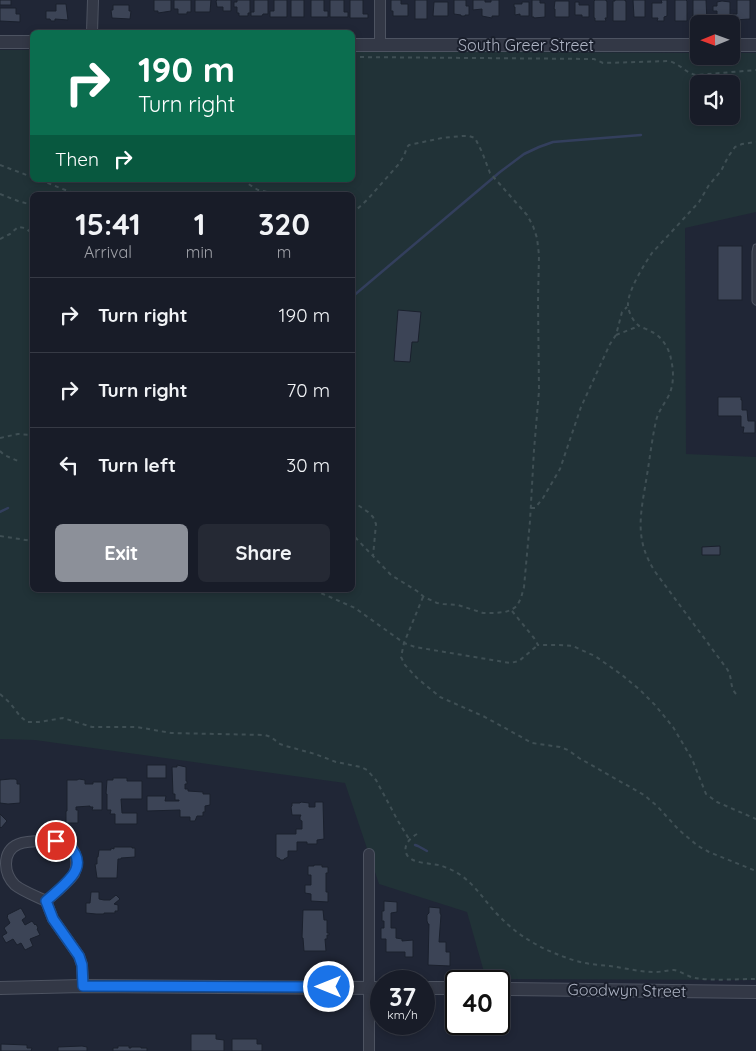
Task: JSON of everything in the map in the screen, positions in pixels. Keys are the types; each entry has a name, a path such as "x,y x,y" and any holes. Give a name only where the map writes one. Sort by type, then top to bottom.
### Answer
{"street":[{"path":"92,30 93,0"},
{"path":"380,0 380,45"},
{"path":"0,42 30,42"},
{"name":"South Greer Street","path":"355,44 690,44"},
{"path":"740,45 756,45"},
{"path":"46,901 73,875 76,868 76,854 73,848 56,841 19,843 10,851 7,858 6,865 10,879 16,885 46,901 53,919 79,956 82,965 83,986"},
{"path":"369,854 374,970"},
{"path":"0,988 83,986 370,987"},
{"name":"Goodwyn Street","path":"510,989 756,992"},
{"path":"369,1051 370,1035"}],"lane":[{"path":"756,247 754,252 756,302"}],"path":[{"path":"355,57 591,59 608,63 669,61 675,62 688,73 696,75 756,70"},
{"path":"355,211 398,166 409,145 465,135 477,141 490,173 531,222 536,234 539,252 539,391 526,563 522,592 516,606 511,610 500,613 489,613 463,606 443,604 424,597 391,575 355,537"},
{"path":"531,508 535,508 543,498 560,469 581,408 610,344 616,335 622,312 627,307 634,286 647,260 699,202 708,185 721,171 735,147 756,142"},
{"path":"0,165 30,176"},
{"path":"45,182 70,192"},
{"path":"245,182 258,190 267,192"},
{"path":"0,194 18,202 30,204"},
{"path":"0,239 18,227 25,228 30,232"},
{"path":"627,307 639,326 654,333 665,344 671,360 673,377 670,393 659,411 654,430 640,522 644,549 656,573 730,672 732,689 736,694"},
{"path":"616,335 639,326"},
{"path":"0,438 18,434 30,435"},
{"path":"0,451 4,455 18,461"},
{"path":"355,503 368,512 376,524 373,556"},
{"path":"0,536 30,541"},
{"path":"319,592 355,608 404,643 415,647 510,663 519,661 538,645 573,646 595,656 640,690 678,733 692,759 706,794 717,802 756,819"},
{"path":"424,597 404,643 401,657 404,665 424,685 440,697 481,715 532,743 568,750 578,758 639,791 698,846 756,871"},
{"path":"511,610 538,645"},
{"path":"0,694 28,722 63,718 92,727 137,727 171,734 265,735 271,736 283,745 361,767 376,780 410,839"},
{"path":"417,834 410,839 406,848 406,853 410,858 418,862 442,866 466,878 507,924 519,934 541,947 583,962 653,972 674,970 695,978 756,979"}],"shaded area":[{"path":"0,50 30,50 30,182 355,182 355,51 690,53 690,65 740,65 740,53 756,53 756,212 685,228 686,454 756,457 756,980 510,979 510,970 483,970 467,912 379,884 345,783 35,740 0,739"}],"building":[{"path":"0,0 11,0 11,5 0,5"},
{"path":"154,0 171,0 171,11 158,13 158,11 154,11"},
{"path":"174,0 191,0 191,12 178,14 178,9 174,9"},
{"path":"195,0 211,0 210,12 195,12"},
{"path":"217,0 231,0 231,11 223,11 223,7 217,7"},
{"path":"237,0 250,0 250,13 248,13 248,16 239,16 237,7 234,7 234,2 237,2"},
{"path":"254,0 268,0 268,14 251,16 251,12 254,12"},
{"path":"274,0 287,0 287,17 270,17 270,11 274,11"},
{"path":"291,0 304,0 304,17 291,17"},
{"path":"311,0 324,0 324,11 328,11 328,17 311,17"},
{"path":"330,0 344,0 344,12 348,12 348,17 330,17"},
{"path":"350,0 363,0 363,14 368,14 368,18 350,18"},
{"path":"391,0 401,0 401,4 408,4 408,16 393,16"},
{"path":"415,0 427,0 427,19 415,19"},
{"path":"454,0 466,0 466,6 469,6 469,15 461,16 454,14"},
{"path":"473,0 491,2 491,0 499,0 499,16 492,16 492,18 482,16 482,9 473,10"},
{"path":"532,0 540,0 540,3 545,3 545,17 532,17"},
{"path":"595,0 607,1 606,21 595,21"},
{"path":"633,0 645,0 645,17 634,17"},
{"path":"661,0 667,0 667,16 664,17 664,21 657,21 658,18 652,18 652,3 662,3"},
{"path":"675,0 687,1 687,21 675,21"},
{"path":"693,0 706,0 707,15 693,15"},
{"path":"737,0 750,0 750,19 740,20 740,15 733,15 737,14"},
{"path":"555,1 569,1 569,17 555,17"},
{"path":"613,1 626,1 626,21 613,21"},
{"path":"434,2 448,2 448,16 433,16"},
{"path":"522,2 529,2 529,16 515,15 514,4 522,4"},
{"path":"575,2 579,2 579,5 589,5 589,17 575,15"},
{"path":"717,2 730,2 730,15 717,15 717,11 713,11 713,6 717,6"},
{"path":"56,4 66,4 68,20 55,19 55,21 51,21 46,19 46,11 56,11"},
{"path":"113,5 129,5 129,11 131,11 130,19 112,18 111,10 113,10"},
{"path":"0,8 16,8 16,14 20,14 20,22 0,21"},
{"path":"718,246 742,246 742,300 718,300"},
{"path":"398,310 421,312 418,342 412,342 410,362 394,361"},
{"path":"718,397 741,397 742,410 747,410 748,421 755,421 755,433 743,433 744,427 741,427 741,416 718,416"},
{"path":"720,546 720,555 702,555 702,547"},
{"path":"147,765 166,765 166,778 147,778"},
{"path":"177,765 186,767 187,784 185,784 185,789 210,794 210,805 205,806 203,816 197,816 195,821 190,821 190,817 180,817 180,810 147,811 147,796 166,796 165,801 179,801 175,800 175,794 173,794 172,767 177,767"},
{"path":"113,778 127,778 127,781 142,781 142,799 121,799 122,813 137,813 137,824 115,824 115,814 110,814 111,810 107,810 107,780 113,780"},
{"path":"15,779 17,784 20,784 20,803 0,803 0,780"},
{"path":"67,780 85,780 85,784 102,782 102,810 92,810 93,807 90,806 76,807 76,810 78,810 78,823 66,823"},
{"path":"315,802 323,802 324,839 317,840 317,844 297,842 297,851 288,851 288,857 280,860 276,857 276,834 296,834 296,829 302,829 301,815 292,815 291,807 292,803 309,803 309,807 315,807"},
{"path":"0,814 7,821 1,828 0,827"},
{"path":"114,847 135,848 135,857 118,859 117,878 97,878 95,864 97,864 99,850 111,850"},
{"path":"308,866 328,867 328,873 326,873 326,892 328,892 328,902 311,901 311,894 305,893 305,885 311,885 311,875 308,875"},
{"path":"91,892 99,892 99,899 104,900 110,900 116,895 120,899 114,904 118,905 118,911 104,914 86,913 86,903 90,903"},
{"path":"384,901 397,902 397,912 391,913 391,928 396,928 396,938 402,939 402,941 413,940 413,957 405,957 405,952 386,952 386,939 381,939 381,928 384,928 382,911 384,911"},
{"path":"429,907 440,908 439,942 446,942 446,952 450,952 450,966 428,965 429,924 427,915"},
{"path":"21,908 26,917 22,920 25,925 32,921 36,924 40,935 30,939 33,946 25,950 21,943 17,945 13,939 6,943 2,936 7,933 4,928 10,923 7,915"},
{"path":"303,910 323,910 324,920 327,920 327,933 329,933 327,939 325,939 326,951 304,951 302,938"},
{"path":"191,1034 216,1034 216,1039 224,1040 224,1051 191,1051"},
{"path":"232,1039 257,1039 257,1044 262,1044 262,1051 232,1051"},
{"path":"1,1044 27,1045 27,1048 32,1048 31,1051 1,1051"},
{"path":"118,1046 147,1048 147,1051 113,1051 113,1048 118,1048"},
{"path":"58,1047 87,1047 87,1051 58,1051"}],"waterway":[{"path":"355,294 524,154 553,142 641,135"},
{"path":"0,512 8,508"},
{"path":"415,845 427,851"}],"route":[{"path":"56,841 63,842 73,848 76,854 76,868 73,875 46,901 53,919 79,956 82,965 83,986 329,987"}]}
